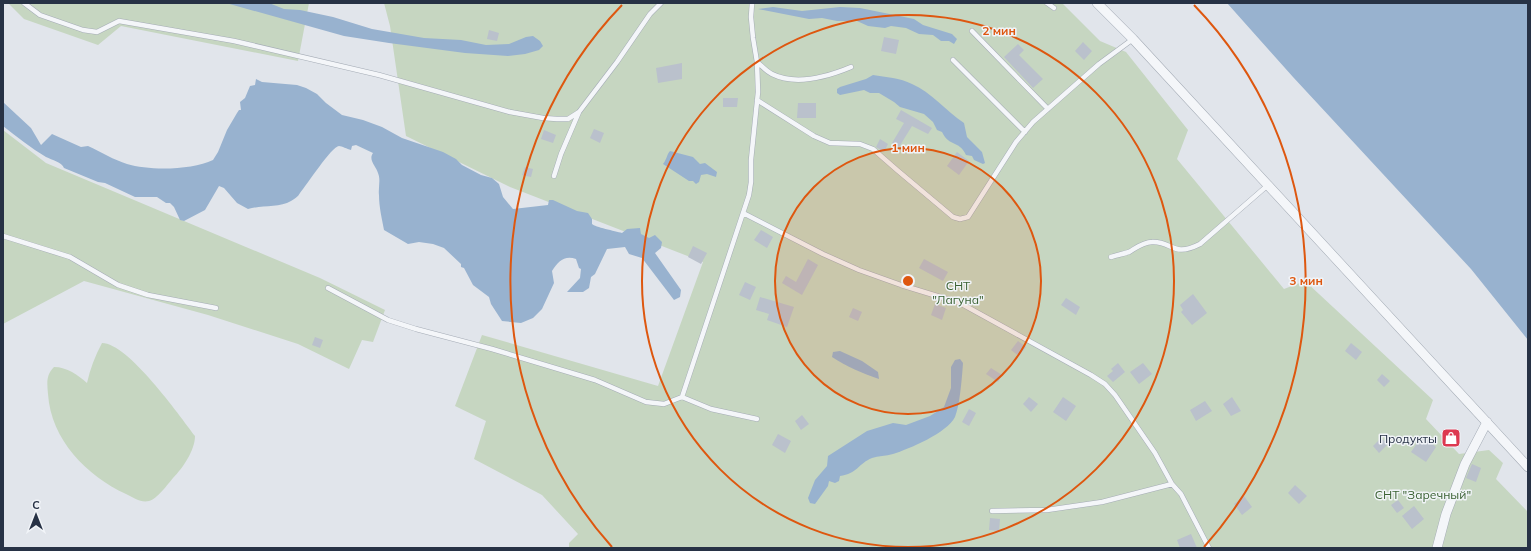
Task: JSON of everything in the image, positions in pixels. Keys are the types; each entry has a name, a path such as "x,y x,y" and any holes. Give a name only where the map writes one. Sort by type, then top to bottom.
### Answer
{"street":[{"path":"1097,3 1133,39 1528,466"},
{"path":"1437,548 1446,514 1465,464 1487,422"}],"lane":[{"path":"24,3 40,15 83,30 97,32 119,21 132,22 234,41 379,75 510,112 543,118 568,119 579,112"},
{"path":"554,176 561,154 579,112 617,62 650,14 661,3"},
{"path":"682,397 749,195 758,92 757,62 751,17 752,3"},
{"path":"1047,3 1054,8"},
{"path":"972,31 1048,109"},
{"path":"757,100 814,136 830,143 860,144 873,149 953,217 960,220 968,217 1016,142 1025,132 1048,109 1099,64 1133,39"},
{"path":"953,60 1025,132"},
{"path":"757,62 770,73 779,77 794,80 810,79 834,74 851,67"},
{"path":"1111,257 1128,252 1145,243 1151,242 1158,242 1177,250 1190,249 1200,244 1268,185"},
{"path":"743,213 859,270 901,285 960,303 1106,384 1155,453 1172,484 1181,494 1209,548"},
{"path":"3,236 70,257 118,285 148,295 216,308"},
{"path":"328,288 388,320 595,380 646,402 664,404 682,397 711,410 757,419"},
{"path":"992,511 1047,510 1102,502 1172,484"}],"green space":[{"path":"8,3 309,3 298,61 121,26 98,45 24,19"},
{"name":"СНТ \"Лагуна\"","path":"384,3 1062,3 1100,41 1126,52 1188,130 1177,159 1284,289 1305,281 1433,400 1426,419 1459,454 1489,450 1503,463 1496,479 1528,512 1528,548 569,548 569,543 578,534 542,495 474,459 486,421 455,406 482,335 658,386 703,262 510,187 406,136 390,26"},
{"path":"3,130 46,163 320,278 385,310 373,342 362,340 349,369 298,344 208,315 84,281 3,324"},
{"path":"102,343 113,346 139,367 165,397 195,436 191,453 177,474 162,491 149,501 138,500 112,486 85,467 64,441 56,426 51,411 47,383 51,370 54,367 59,367 68,370 76,374 87,383 93,363"}],"water":[{"path":"226,3 269,3 284,9 300,10 333,17 372,29 424,38 461,40 486,45 509,44 526,37 533,36 540,41 543,46 539,50 525,54 508,56 465,53 389,43 344,36"},
{"path":"1227,3 1528,3 1528,340 1471,269 1293,77"},
{"path":"773,7 802,11 840,7 860,8 914,19 923,25 952,34 957,39 954,44 949,41 941,41 933,35 919,34 906,28 891,26 885,28 868,26 857,21 837,21 822,18 809,19 758,9"},
{"path":"873,75 903,80 926,92 964,123 967,137 982,152 985,163 983,164 974,160 972,156 966,155 960,147 948,140 942,132 937,130 933,122 924,114 900,107 879,93 870,93 864,90 840,95 837,93 837,89 840,87 866,79"},
{"path":"256,79 262,82 297,85 306,88 317,94 342,115 363,120 382,127 402,138 443,152 456,159 462,165 481,175 492,178 499,184 503,197 513,209 548,205 549,200 553,200 577,211 588,213 592,219 592,224 597,226 622,233 627,229 640,228 641,234 649,238 655,235 662,242 661,248 655,253 681,290 680,297 674,300 642,258 629,254 625,247 607,249 595,274 591,277 589,288 583,292 567,292 580,278 581,269 579,268 576,259 568,258 562,260 552,271 554,283 542,309 533,318 521,323 502,321 491,304 489,297 473,285 464,268 461,267 461,264 444,248 433,244 419,242 408,244 384,230 380,204 379,176 371,158 373,153 356,145 352,146 351,150 339,146 331,152 298,196 291,201 276,206 248,209 237,203 224,188 219,186 205,210 184,221 180,220 174,207 170,203 166,203 157,197 135,197 105,183 98,182 64,168 59,163 35,150 3,126 3,102 31,128 41,145 52,134 81,147 88,146 127,164 147,168 183,168 194,166 213,160 227,130 239,110 241,110 240,102 245,98 250,86 255,85"},
{"path":"670,151 693,157 700,164 705,163 717,172 716,177 707,174 701,175 699,182 696,184 693,181 689,181 663,164"},
{"path":"840,351 862,361 878,372 879,379 855,370 832,357 833,352"},
{"path":"960,359 963,363 959,398 957,412 951,423 927,440 893,454 872,458 854,471 840,476 839,481 835,483 829,481 828,486 815,504 810,503 808,498 815,480 827,466 828,456 867,431 893,423 906,425 930,416 944,407 951,388 951,367 955,360"}],"building":[{"path":"489,30 499,33 497,41 487,39"},
{"path":"884,37 899,40 896,54 881,51"},
{"path":"1083,42 1092,51 1084,60 1075,51"},
{"path":"1018,44 1024,50 1019,55 1043,79 1033,88 1004,57"},
{"path":"682,63 682,79 658,83 656,68"},
{"path":"723,98 738,98 737,107 723,107"},
{"path":"798,103 816,103 816,118 797,118"},
{"path":"901,110 932,128 928,134 912,126 899,147 892,143 904,123 896,119"},
{"path":"594,129 604,133 600,143 590,138"},
{"path":"544,130 556,135 553,143 541,139"},
{"path":"880,139 888,144 884,152 876,147"},
{"path":"957,152 969,161 959,175 947,166"},
{"path":"525,167 533,169 531,177 522,175"},
{"path":"761,230 773,237 767,248 754,240"},
{"path":"693,246 707,253 701,264 688,257"},
{"path":"808,259 818,265 802,295 782,283 786,276 796,282"},
{"path":"924,259 948,272 943,281 919,268"},
{"path":"745,282 756,287 750,300 739,295"},
{"path":"1193,294 1207,313 1192,325 1181,312 1183,310 1180,305"},
{"path":"760,297 794,307 787,327 767,320 769,314 756,310"},
{"path":"1066,298 1080,307 1076,315 1061,305"},
{"path":"935,304 946,308 942,320 931,315"},
{"path":"853,308 862,312 858,321 849,317"},
{"path":"315,337 323,340 320,348 312,345"},
{"path":"1018,341 1026,347 1019,356 1011,350"},
{"path":"1351,343 1362,352 1356,360 1345,351"},
{"path":"1118,363 1125,372 1113,382 1107,376 1113,371 1111,369"},
{"path":"1143,363 1152,374 1139,384 1130,372"},
{"path":"991,368 1002,375 998,382 986,374"},
{"path":"1382,374 1390,381 1384,387 1377,380"},
{"path":"1029,397 1038,404 1031,412 1023,404"},
{"path":"1063,397 1076,406 1066,421 1053,412"},
{"path":"1232,397 1241,411 1231,416 1223,404"},
{"path":"1205,401 1212,411 1196,421 1190,410"},
{"path":"969,409 976,413 969,426 962,422"},
{"path":"802,415 809,424 801,430 795,421"},
{"path":"778,434 791,441 785,453 772,445"},
{"path":"1422,436 1436,447 1426,462 1411,452"},
{"path":"1381,438 1388,444 1379,453 1373,446"},
{"path":"1472,464 1481,468 1476,482 1466,478"},
{"path":"1295,485 1307,496 1299,504 1288,493"},
{"path":"1244,496 1252,507 1242,515 1234,504"},
{"path":"1398,500 1404,508 1397,513 1391,505"},
{"path":"1414,506 1424,519 1412,529 1402,516"},
{"path":"990,518 1000,519 999,531 989,530"},
{"path":"1191,534 1197,548 1180,548 1177,540"}],"place":[{"name":"Продукты","path":"1451,438"}],"park label":[{"name":"СНТ \"Заречный\"","path":"1423,494"}]}
